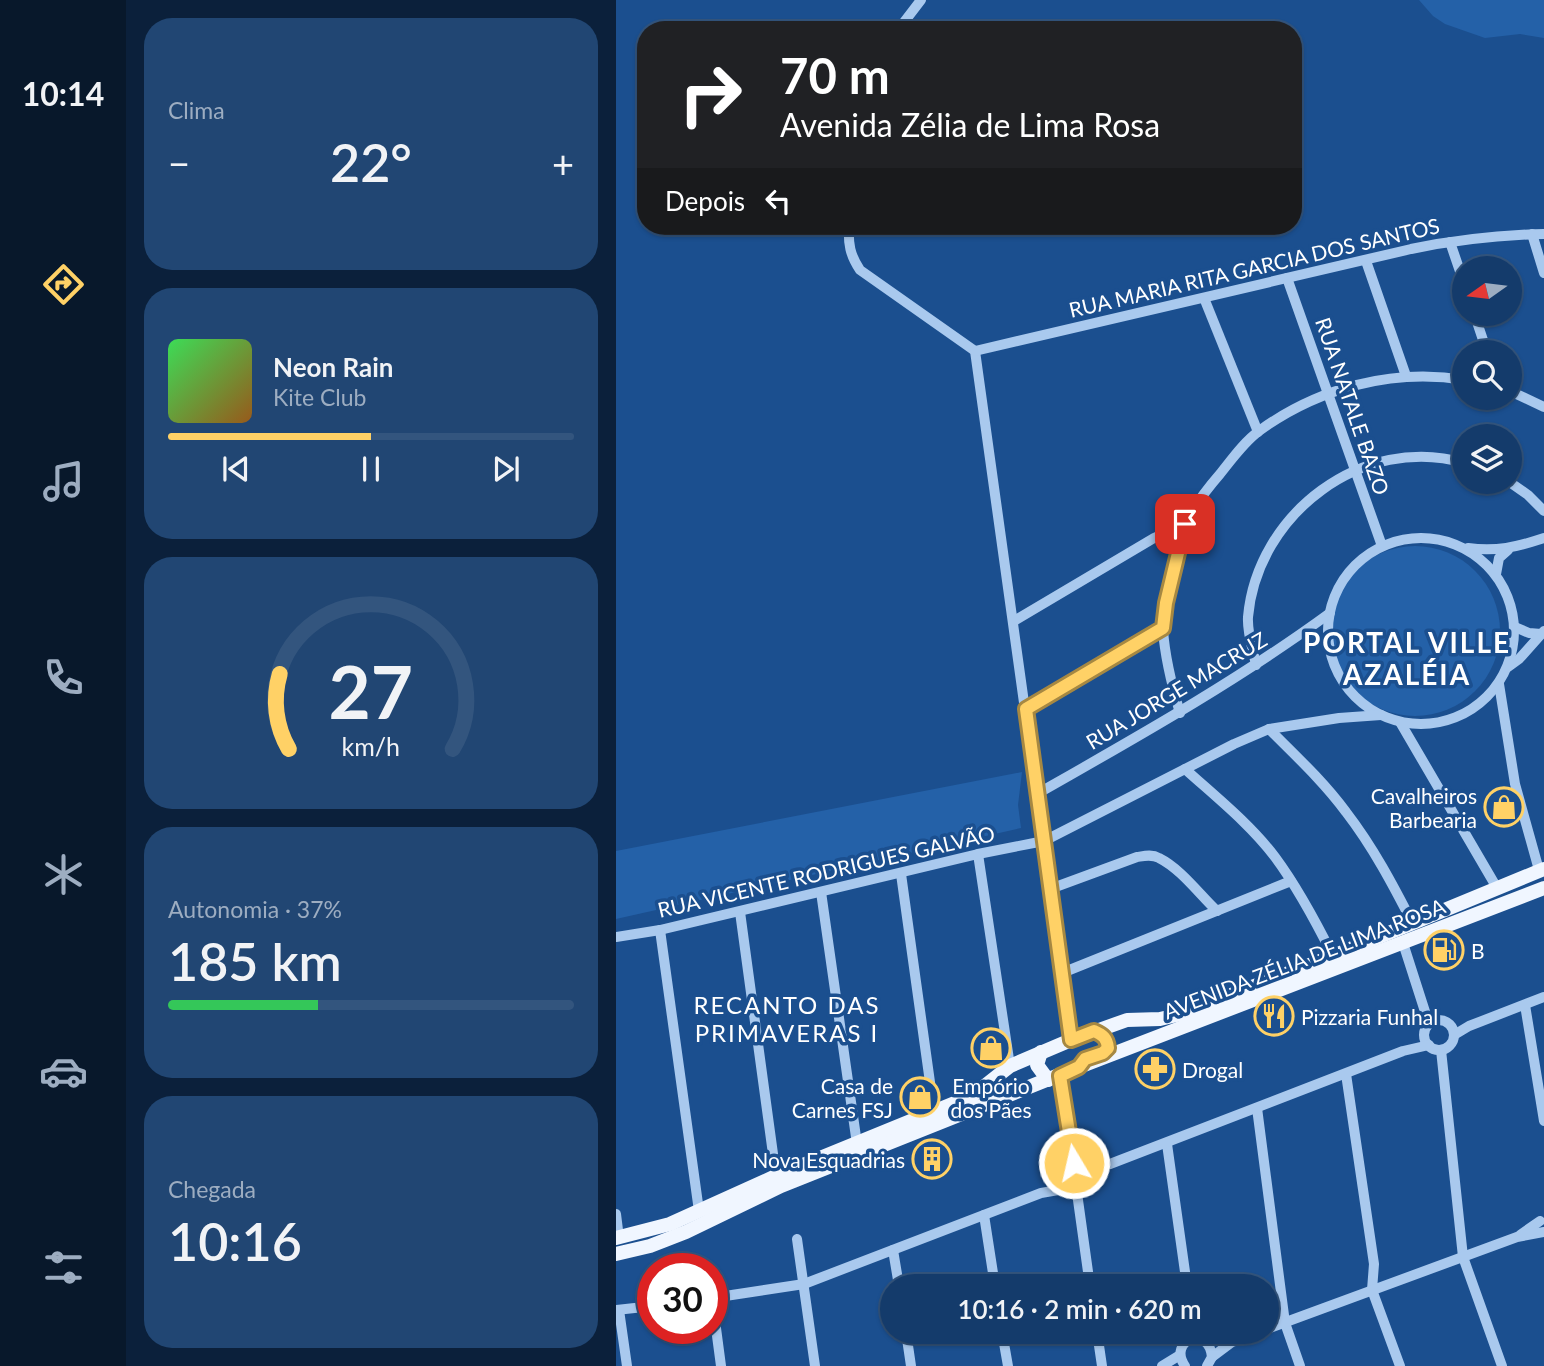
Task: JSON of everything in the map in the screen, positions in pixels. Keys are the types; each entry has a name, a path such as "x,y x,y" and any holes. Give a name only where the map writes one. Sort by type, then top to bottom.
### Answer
{"main road":[{"name":"AVENIDA ZÉLIA DE LIMA ROSA","path":"617,1238 670,1224 776,1176 972,1096 1010,1066 1071,1040 1127,1020 1160,1019 1181,1014 1413,924 1541,870"},
{"name":"AVENIDA ZÉLIA DE LIMA ROSA","path":"616,1254 650,1246 686,1232 781,1186 1079,1067 1544,888"},
{"name":"AVENIDA ZÉLIA DE LIMA ROSA","path":"1079,1067 1085,1059 1103,1053 1108,1048 1105,1038 1094,1031"},
{"path":"1041,1052 1037,1065 1054,1078"}],"street":[{"path":"905,21 921,0"},
{"path":"1532,234 1544,273"},
{"name":"RUA MARIA RITA GARCIA DOS SANTOS","path":"975,351 1450,242 1544,234"},
{"path":"850,235 851,256 860,270 975,351 1071,1040"},
{"path":"1450,242 1455,256"},
{"path":"1366,261 1406,376"},
{"name":"RUA NATALE BAZO","path":"1287,278 1382,546"},
{"path":"1205,298 1258,432"},
{"path":"1180,713 1170,678 1163,628 1166,603 1185,524 1208,489 1258,432 1328,393 1406,376 1452,378"},
{"path":"1522,397 1544,407"},
{"path":"1256,665 1248,620 1252,587 1269,550 1291,516 1303,503 1355,471 1400,458 1423,457 1452,461"},
{"path":"1522,491 1544,511"},
{"path":"1014,621 1154,538 1185,524"},
{"path":"1463,547 1481,558 1496,574 1509,599 1515,627 1508,667 1499,684 1465,714 1440,723 1414,724 1381,715 1357,699 1343,681 1333,659 1328,636 1330,613 1336,592 1348,573 1363,557 1382,546 1408,538 1436,538 1463,547 1484,550 1508,550 1544,538"},
{"path":"1496,574 1499,558 1508,550"},
{"name":"RUA JORGE MACRUZ","path":"1037,794 1180,713 1256,665 1330,613"},
{"path":"1515,627 1529,633 1543,633"},
{"path":"1026,709 1163,628"},
{"path":"1508,667 1543,633"},
{"path":"1499,684 1515,784 1541,870"},
{"name":"RUA VICENTE RODRIGUES GALVÃO","path":"616,937 660,930 978,854 1044,841 1269,729 1339,718 1381,715"},
{"path":"1400,722 1497,888"},
{"path":"1269,729 1315,775 1345,811 1371,847 1413,924"},
{"path":"1185,769 1273,855 1310,910 1333,956"},
{"path":"978,854 1010,1066"},
{"path":"1050,889 1137,858 1158,857 1217,911"},
{"path":"901,874 934,1111"},
{"path":"1062,973 1291,881"},
{"path":"821,892 857,1144"},
{"path":"740,912 776,1176"},
{"path":"660,930 699,1211"},
{"path":"1403,943 1428,1035 1441,1050 1463,1257 1502,1366"},
{"path":"1453,1031 1544,997"},
{"path":"1525,1005 1544,1121"},
{"path":"1088,1173 1403,1051 1428,1035 1439,1020 1453,1031"},
{"path":"1441,1050 1449,1046 1453,1031"},
{"path":"1346,1074 1374,1264 1372,1290 1400,1366"},
{"path":"1054,1078 1074,1163 1088,1173"},
{"path":"1257,1108 1285,1323 1300,1366"},
{"path":"1167,1144 1185,1274"},
{"path":"1041,1193 1059,1177 1063,1169 1074,1163"},
{"path":"728,1296 804,1284 1041,1193 1064,1189 1077,1193 1086,1188 1088,1173"},
{"path":"1059,1177 1064,1189"},
{"path":"1077,1193 1088,1274"},
{"path":"616,1214 617,1238"},
{"path":"984,1216 993,1274"},
{"path":"1279,1325 1517,1237 1543,1224"},
{"path":"797,1239 815,1366"},
{"path":"893,1250 897,1274"},
{"path":"626,1366 618,1310 637,1308"},
{"path":"718,1344 721,1366"},
{"path":"908,1344 911,1366"},
{"path":"1004,1344 1008,1366"},
{"path":"1099,1344 1102,1366"},
{"path":"1184,1344 1180,1355 1185,1366"},
{"path":"1209,1344 1209,1361"},
{"path":"1209,1361 1230,1344"},
{"path":"1162,1366 1180,1355"}],"shaded area":[{"path":"1419,0 1544,0 1544,38 1520,34 1485,38 1445,24 1433,16"},
{"path":"1415,546 1447,553 1462,560 1475,571 1486,584 1493,599 1500,631 1493,663 1486,678 1475,691 1462,702 1447,709 1415,716 1383,709 1368,702 1355,691 1344,678 1337,663 1330,631 1337,599 1344,584 1355,571 1368,560 1383,553"},
{"path":"1022,772 1018,805 1021,828 616,919 616,851"}],"place":[{"name":"Cavalheiros Barbearia","path":"1504,807"},
{"name":"B","path":"1444,950"},
{"name":"Pizzaria Funhal","path":"1274,1016"},
{"name":"Empório dos Pães","path":"991,1048"},
{"name":"Drogal","path":"1155,1069"},
{"name":"Casa de Carnes FSJ","path":"920,1097"},
{"name":"Nova Esquadrias","path":"932,1159"}],"district":[{"name":"PORTAL VILLE AZALÉIA","path":"1407,658"},
{"name":"RECANTO DAS PRIMAVERAS I","path":"787,1018"}],"route":[{"path":"1074,1163 1060,1076 1108,1048 1105,1038 1094,1031 1071,1040 1026,709 1163,628 1166,603 1185,524"}]}
